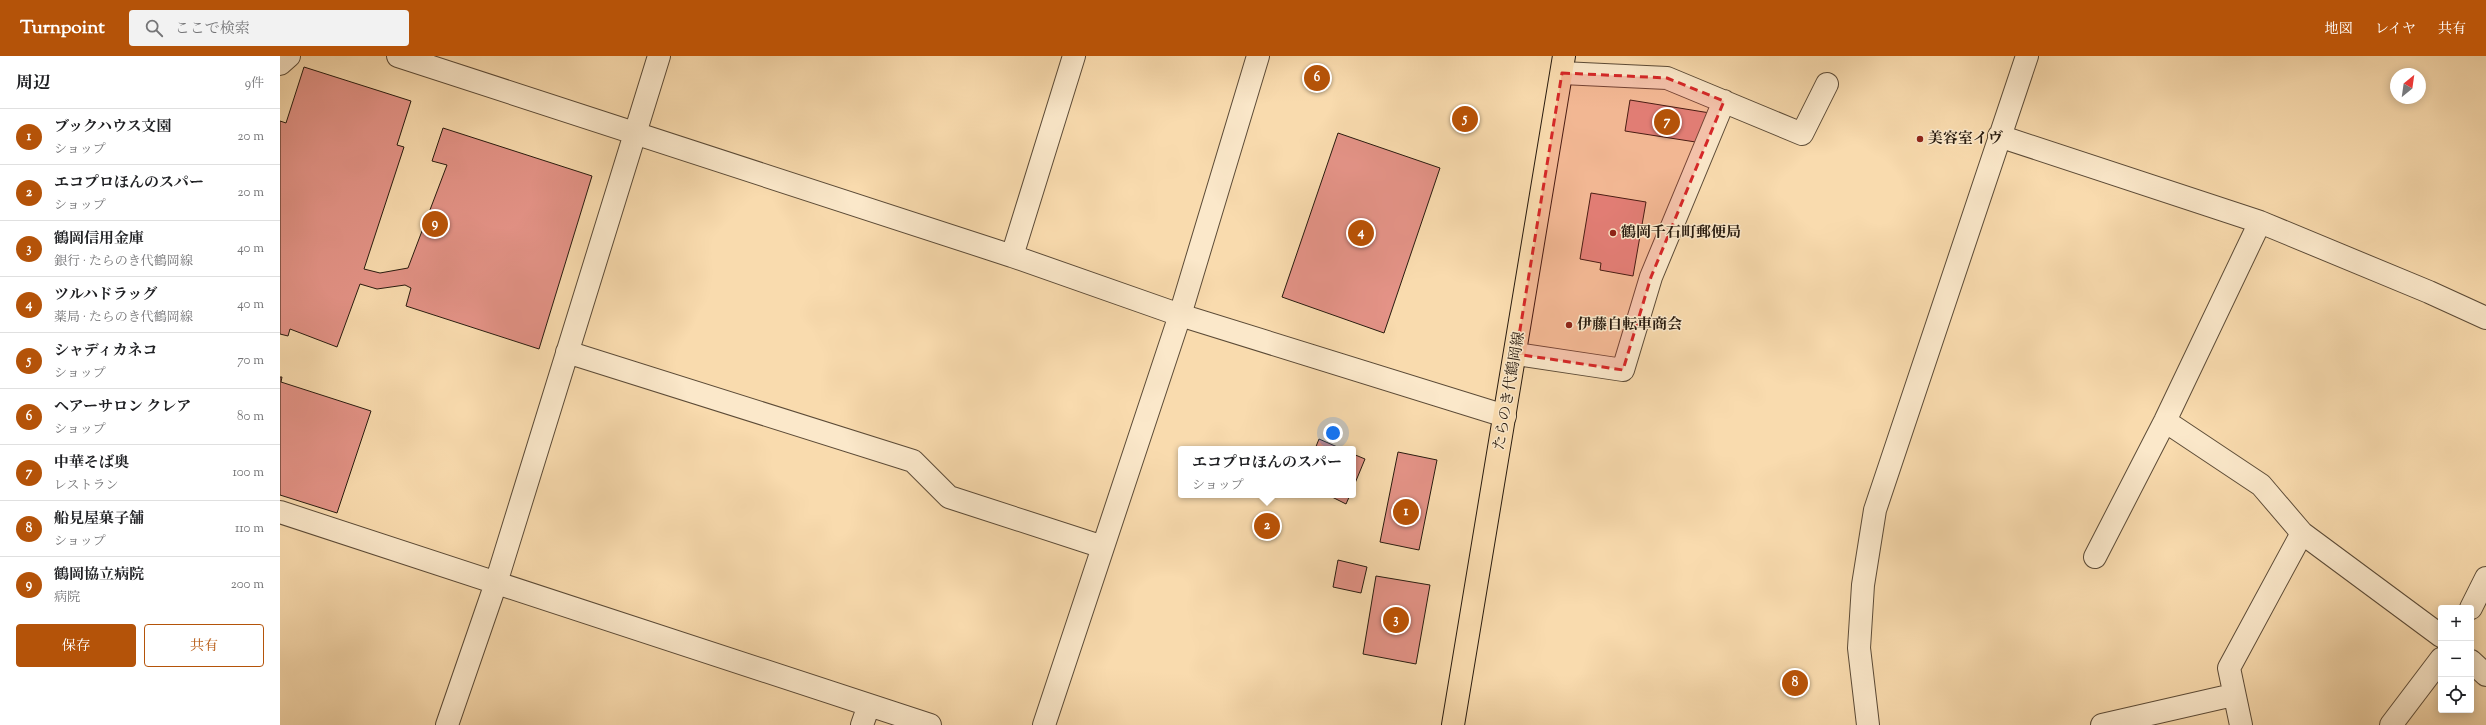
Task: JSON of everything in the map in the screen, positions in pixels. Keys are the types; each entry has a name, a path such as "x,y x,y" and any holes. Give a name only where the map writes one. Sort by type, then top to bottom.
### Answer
{"main road":[{"name":"たらのき代鶴岡線","path":"1453,725 1563,65"}],"street":[{"path":"280,64 289,56"},
{"path":"398,56 1012,256 1180,315 1505,416"},
{"path":"447,725 496,583 659,56"},
{"path":"1012,256 1074,56"},
{"path":"1044,725 1180,315 1258,56"},
{"path":"1868,725 1859,648 1863,585 1875,510 2027,56"},
{"path":"1563,65 1667,78 1802,134 1827,84"},
{"path":"1516,354 1623,370 1651,277 1724,101"},
{"path":"1999,136 2260,222 2429,292 2486,318"},
{"path":"2096,557 2165,421 2260,222"},
{"path":"567,352 913,461 949,497 1103,547"},
{"path":"2165,421 2261,485 2302,534 2438,634"},
{"path":"280,512 496,583 866,715 930,725"},
{"path":"2241,725 2233,695 2229,668 2302,534"},
{"path":"2472,605 2486,578"},
{"path":"2391,725 2438,663"},
{"path":"2474,664 2486,675"},
{"path":"2102,725 2233,695"}],"highlighted area":[{"path":"1562,73 1667,78 1724,101 1651,277 1623,370 1516,354"}],"building":[{"path":"304,67 411,101 397,145 404,147 364,269 380,273 408,268 447,165 432,161 443,128 592,176 539,349 406,306 411,288 405,285 377,289 360,284 337,347 290,329 288,336 280,334 280,121 286,123"},
{"path":"1630,100 1710,113 1702,143 1625,131"},
{"path":"1338,133 1440,168 1384,333 1282,297"},
{"path":"1591,193 1646,202 1633,276 1600,270 1601,263 1580,259"},
{"path":"280,377 282,377 281,382 371,411 337,513 280,495"},
{"path":"1319,439 1335,446 1316,446"},
{"path":"1398,452 1437,460 1419,550 1380,542"},
{"path":"1356,455 1365,459 1356,481"},
{"path":"1334,498 1349,498 1346,504"},
{"path":"1338,560 1367,567 1361,593 1333,587"},
{"path":"1376,576 1430,585 1416,664 1363,654"}],"place":[{"name":"ヘアーサロン クレア","path":"1317,78"},
{"name":"シャディカネコ","path":"1465,119"},
{"name":"中華そば奥","path":"1667,122"},
{"name":"美容室イヴ","path":"1920,139"},
{"name":"鶴岡協立病院","path":"435,224"},
{"name":"ツルハドラッグ","path":"1361,233"},
{"name":"鶴岡千石町郵便局","path":"1613,233"},
{"name":"伊藤自転車商会","path":"1569,325"},
{"name":"ブックハウス文園","path":"1406,512"},
{"name":"エコプロほんのスパー","path":"1267,526"},
{"name":"鶴岡信用金庫","path":"1396,620"},
{"name":"船見屋菓子舗","path":"1795,683"}]}
